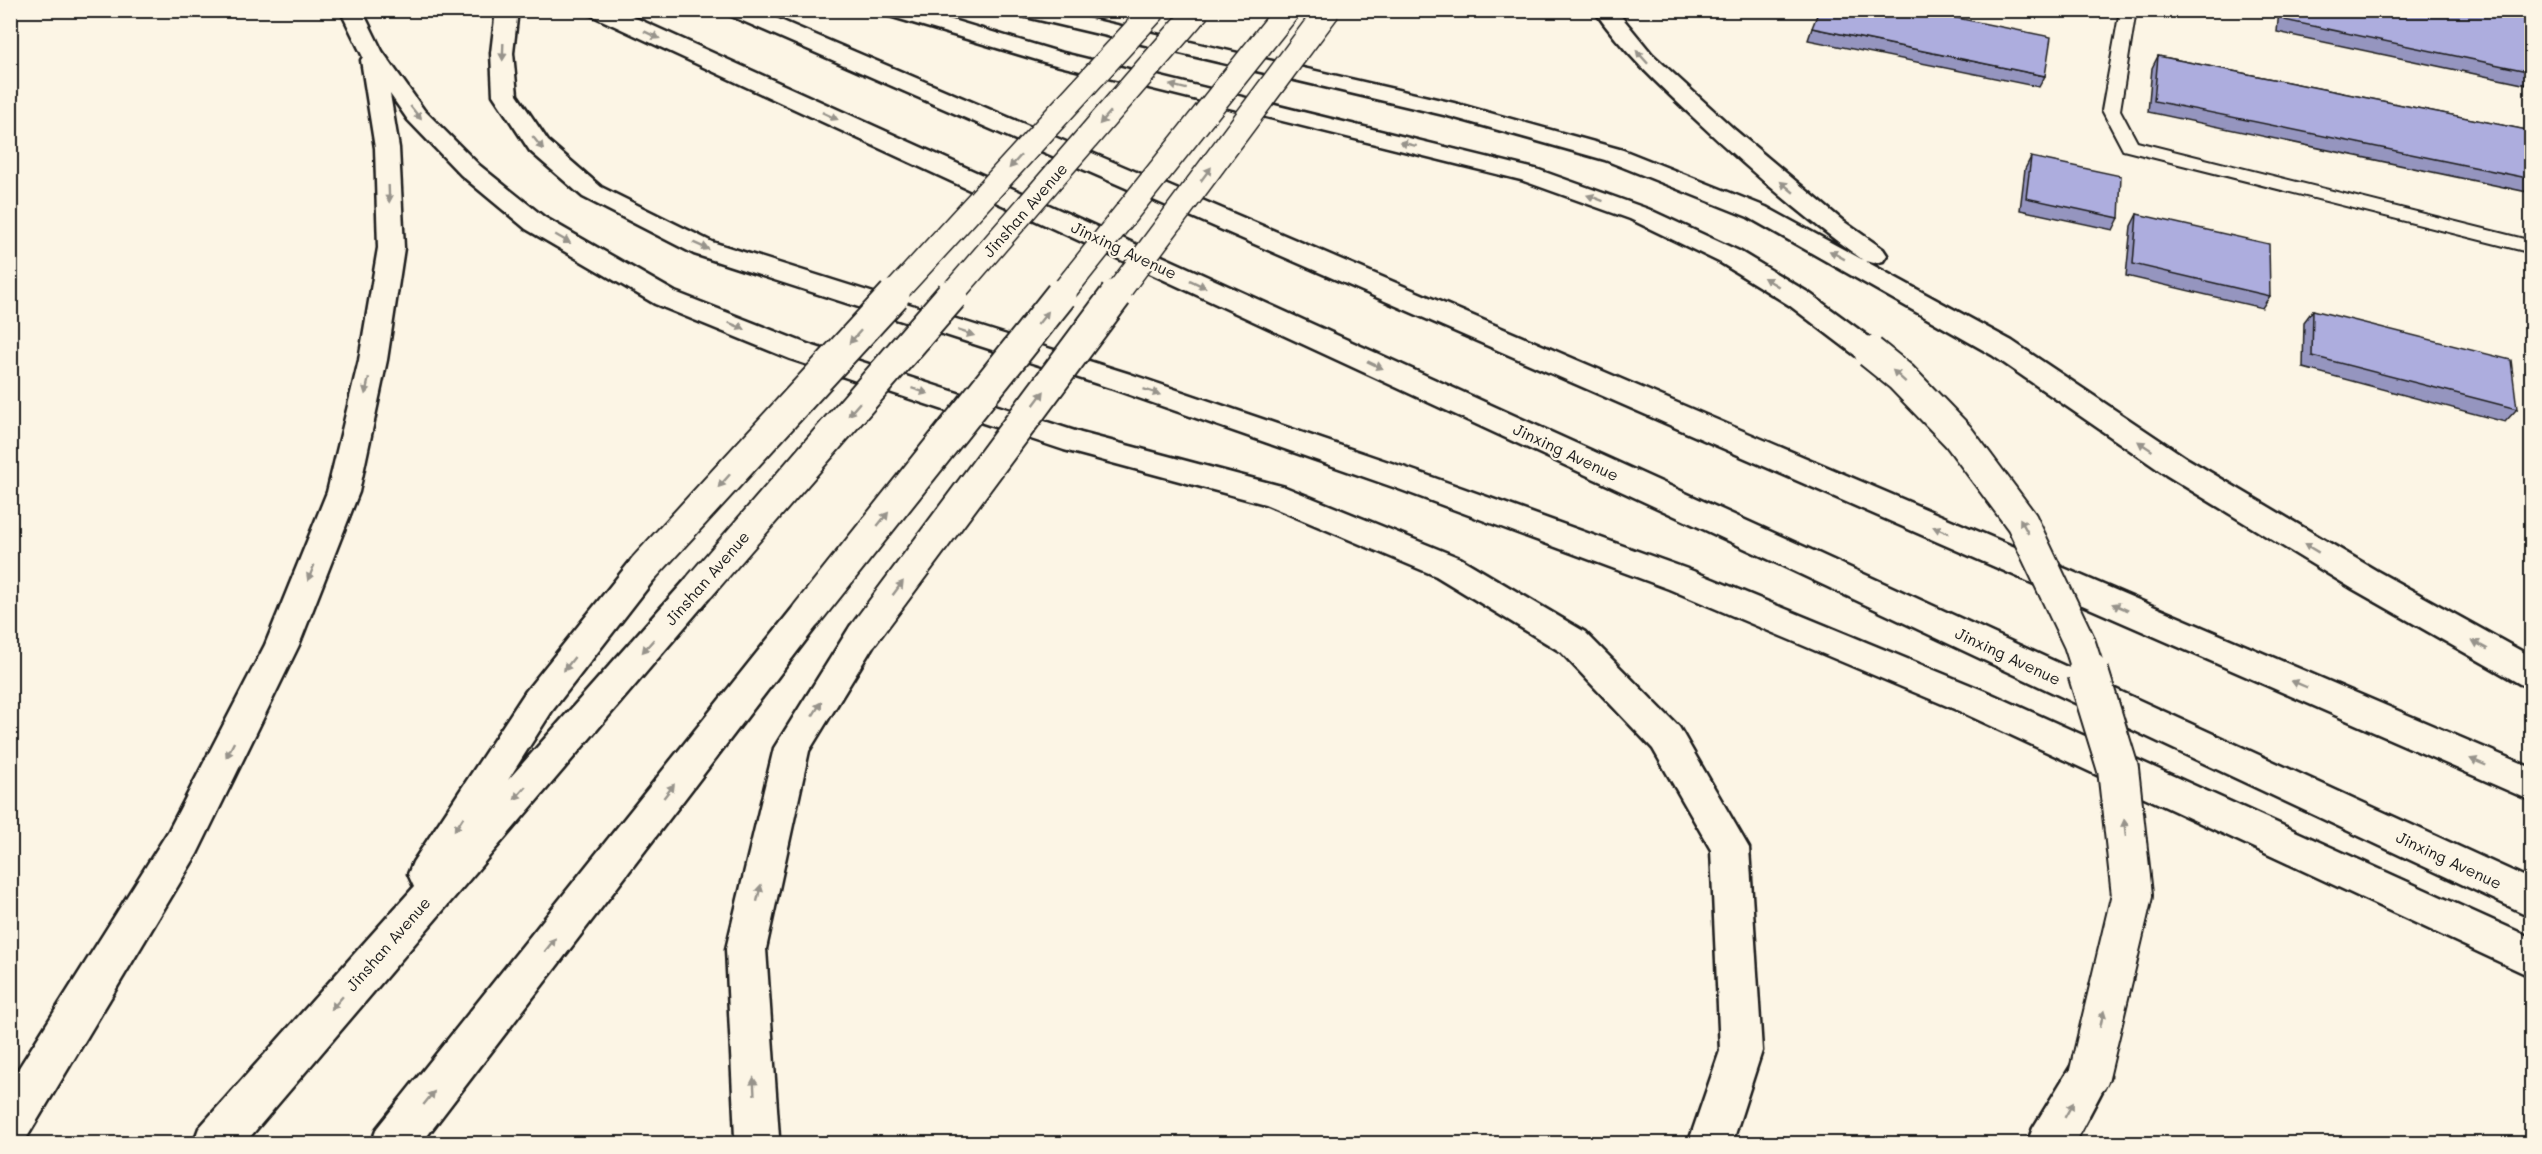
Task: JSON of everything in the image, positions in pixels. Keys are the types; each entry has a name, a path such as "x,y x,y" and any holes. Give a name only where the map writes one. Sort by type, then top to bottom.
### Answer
{"highway":[{"path":"351,10 371,52 416,115 470,170 535,223 665,298 800,352 1076,442 1274,495 1448,567 1573,642 1666,738 1730,848 1741,1051 1710,1143"},
{"path":"507,10 502,53 505,95 539,146 592,192 703,248 1120,381 1407,480 1681,580 1983,706 2532,958"},
{"name":"Jinxing Avenue","path":"599,10 1762,542 2532,898"},
{"path":"737,10 2532,785"},
{"path":"894,10 1052,57 1530,175 1639,214 1730,257 1799,299 1901,377 1958,436 2022,522 2079,642 2118,769 2132,895 2089,1076 2049,1143"},
{"path":"1022,10 1454,110 1614,155 1757,212 2002,348"},
{"path":"361,976 539,702 644,568 1154,10"},
{"name":"Jinshan Avenue","path":"215,1143 1198,10"},
{"path":"393,1143 807,614 1288,10"},
{"path":"760,1143 757,1137 746,949 792,748 863,635 1328,10"},
{"path":"1604,10 1644,59 1726,135 1834,227 2002,348 2177,467 2365,580 2532,674"},
{"path":"10,1123 183,842 282,645 343,492 373,360 391,248 387,148 371,52"}],"lane":[{"path":"2128,10 2110,110 2130,146 2532,247"}],"building":[{"path":"1819,10 1918,10 2051,37 2045,76 1812,28"},
{"path":"2285,10 2489,10 2532,19 2532,72 2284,20"},
{"path":"2158,56 2532,131 2532,179 2154,101"},
{"path":"2031,157 2121,176 2119,218 2026,198"},
{"path":"2137,214 2269,244 2270,296 2133,264"},
{"path":"2313,310 2511,360 2517,409 2312,356"}]}
